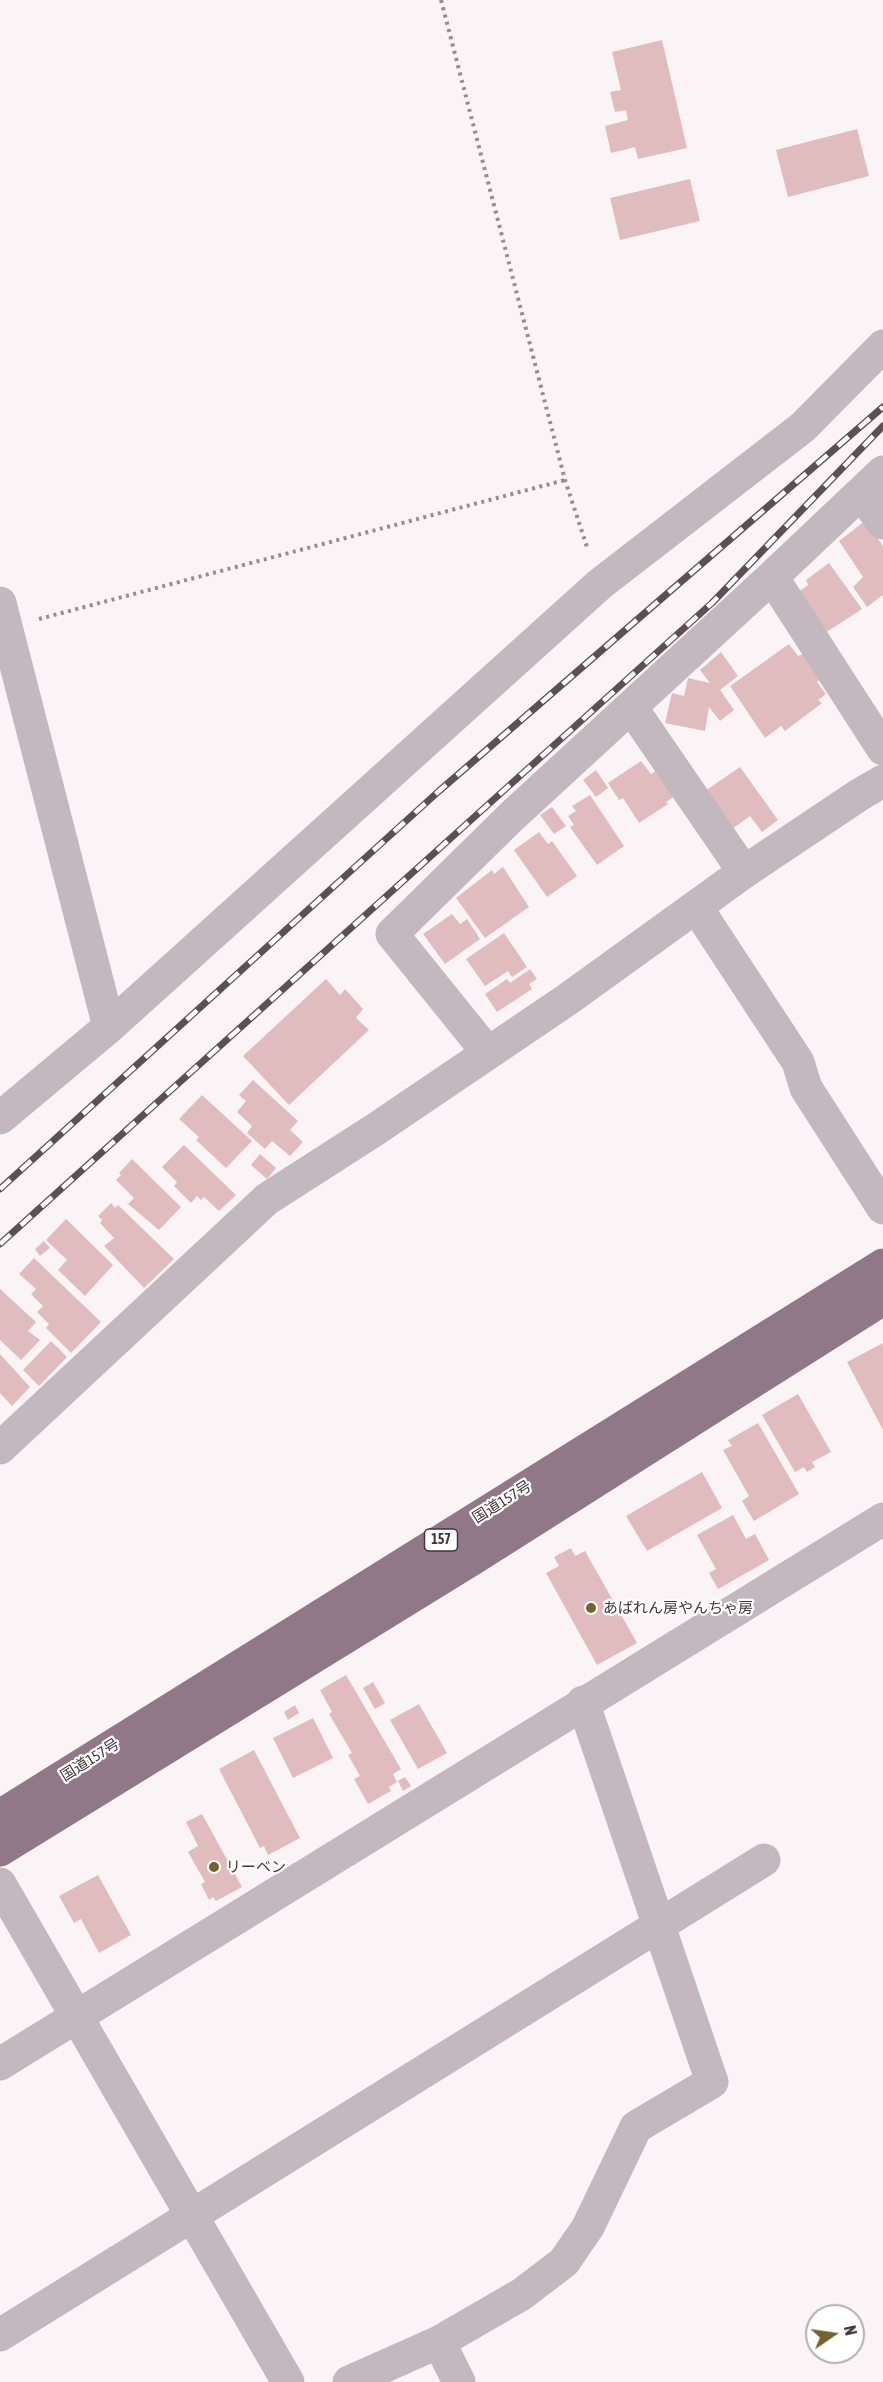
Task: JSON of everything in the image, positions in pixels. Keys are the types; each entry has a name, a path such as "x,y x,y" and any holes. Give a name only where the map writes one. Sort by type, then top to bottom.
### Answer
{"highway":[{"name":"国道157号","path":"0,1816 883,1265"},
{"name":"国道157号","path":"0,1850 474,1558 883,1299"}],"street":[{"path":"2,1109 109,1027 600,585 803,427 883,346"},
{"path":"488,1053 392,934 511,817 872,482 883,523"},
{"path":"772,577 883,749"},
{"path":"2,620 109,1027"},
{"path":"631,707 744,872"},
{"path":"0,1448 267,1199 488,1053 698,908 744,872 883,781"},
{"path":"698,908 798,1062 806,1088 883,1208"},
{"path":"0,2064 583,1702 883,1519"},
{"path":"349,2382 439,2343 522,2294 564,2262 588,2227 636,2127 712,2082 583,1702"},
{"path":"0,2335 764,1860"},
{"path":"0,1884 288,2382"},
{"path":"439,2343 459,2382"}],"path":[{"path":"441,0 565,480 600,585"},
{"path":"2,620 565,480"}],"building":[{"path":"662,40 687,148 638,159 635,147 611,153 605,126 628,120 626,110 615,112 610,92 621,90 612,52"},
{"path":"857,129 869,176 788,197 776,150"},
{"path":"690,179 700,221 620,240 610,198"},
{"path":"865,521 883,546 883,595 867,607 853,587 863,577 839,541"},
{"path":"829,563 862,609 822,635 800,591 808,585 806,580"},
{"path":"789,644 798,656 803,654 821,678 817,682 826,694 818,700 822,703 785,731 781,726 765,738 730,686"},
{"path":"721,652 738,676 720,690 734,710 720,721 709,707 705,731 665,723 672,693 684,696 688,678 710,683 700,670"},
{"path":"641,761 651,774 659,769 675,796 666,802 668,804 639,823 623,798 619,800 608,783"},
{"path":"740,767 778,820 762,832 750,816 732,829 705,791"},
{"path":"596,770 608,788 596,797 583,780"},
{"path":"590,795 624,846 597,865 570,827 574,825 568,816 576,811 572,806"},
{"path":"552,807 566,826 554,834 540,815"},
{"path":"539,832 548,844 552,841 577,876 547,897 514,850"},
{"path":"503,867 529,907 485,938 456,898 492,870 494,874"},
{"path":"452,914 460,924 467,919 480,939 445,964 423,934"},
{"path":"504,933 527,967 512,977 508,971 485,986 466,959"},
{"path":"530,969 537,979 529,984 532,989 497,1012 485,994 507,979 510,983"},
{"path":"326,979 340,995 345,989 363,1009 356,1018 369,1030 289,1105 243,1056"},
{"path":"253,1080 298,1121 290,1130 303,1142 290,1156 272,1141 265,1149 247,1133 252,1126 237,1112 246,1101 239,1095"},
{"path":"202,1095 252,1141 226,1168 196,1140 199,1137 179,1119"},
{"path":"184,1145 236,1195 219,1211 204,1197 201,1200 197,1196 191,1203 174,1186 177,1182 162,1167"},
{"path":"260,1154 276,1168 267,1179 251,1165"},
{"path":"132,1159 181,1207 159,1230 128,1204 134,1198 116,1180 121,1175 119,1173"},
{"path":"111,1203 115,1208 118,1205 174,1259 144,1288 104,1246 114,1238 100,1223 102,1220 98,1216"},
{"path":"66,1219 113,1265 85,1296 58,1270 67,1260 46,1240"},
{"path":"44,1241 50,1248 40,1256 35,1249"},
{"path":"34,1258 101,1322 71,1353 46,1328 49,1324 37,1312 43,1306 31,1294 36,1289 19,1274"},
{"path":"0,1289 36,1322 28,1331 40,1340 21,1360 0,1340"},
{"path":"51,1341 67,1357 39,1386 23,1370"},
{"path":"883,1343 883,1430 847,1362"},
{"path":"0,1354 30,1387 12,1406 0,1393"},
{"path":"798,1394 831,1452 812,1462 815,1467 807,1472 804,1467 795,1472 762,1415"},
{"path":"758,1423 799,1494 754,1521 742,1501 749,1496 723,1450 732,1446 728,1440"},
{"path":"702,1472 722,1508 647,1551 626,1516"},
{"path":"733,1515 746,1539 755,1534 769,1560 718,1589 709,1573 716,1569 697,1535"},
{"name":"あばれん房やんちゃ房","path":"571,1548 575,1556 585,1551 637,1643 597,1665 546,1573 559,1566 554,1557"},
{"path":"346,1675 401,1769 393,1774 397,1782 389,1787 391,1791 368,1804 354,1779 360,1776 348,1755 352,1753 329,1714 332,1712 320,1690"},
{"path":"373,1682 385,1703 375,1709 363,1688"},
{"path":"419,1704 447,1753 418,1769 390,1720"},
{"path":"295,1705 299,1713 288,1720 284,1712"},
{"path":"313,1718 333,1758 293,1778 273,1738"},
{"path":"254,1750 300,1838 268,1855 264,1846 260,1848 219,1769"},
{"path":"405,1777 411,1786 403,1791 398,1781"},
{"name":"リーベン","path":"202,1814 242,1887 216,1901 213,1897 209,1900 201,1884 205,1882 188,1852 198,1846 186,1822"},
{"path":"98,1875 131,1935 99,1953 81,1919 74,1923 59,1896"}],"railway":[{"path":"0,1189 439,791 883,407"},
{"path":"0,1244 712,603 883,426"}],"place":[{"name":"あばれん房やんちゃ房","path":"591,1608"},
{"name":"リーベン","path":"214,1867"}]}
